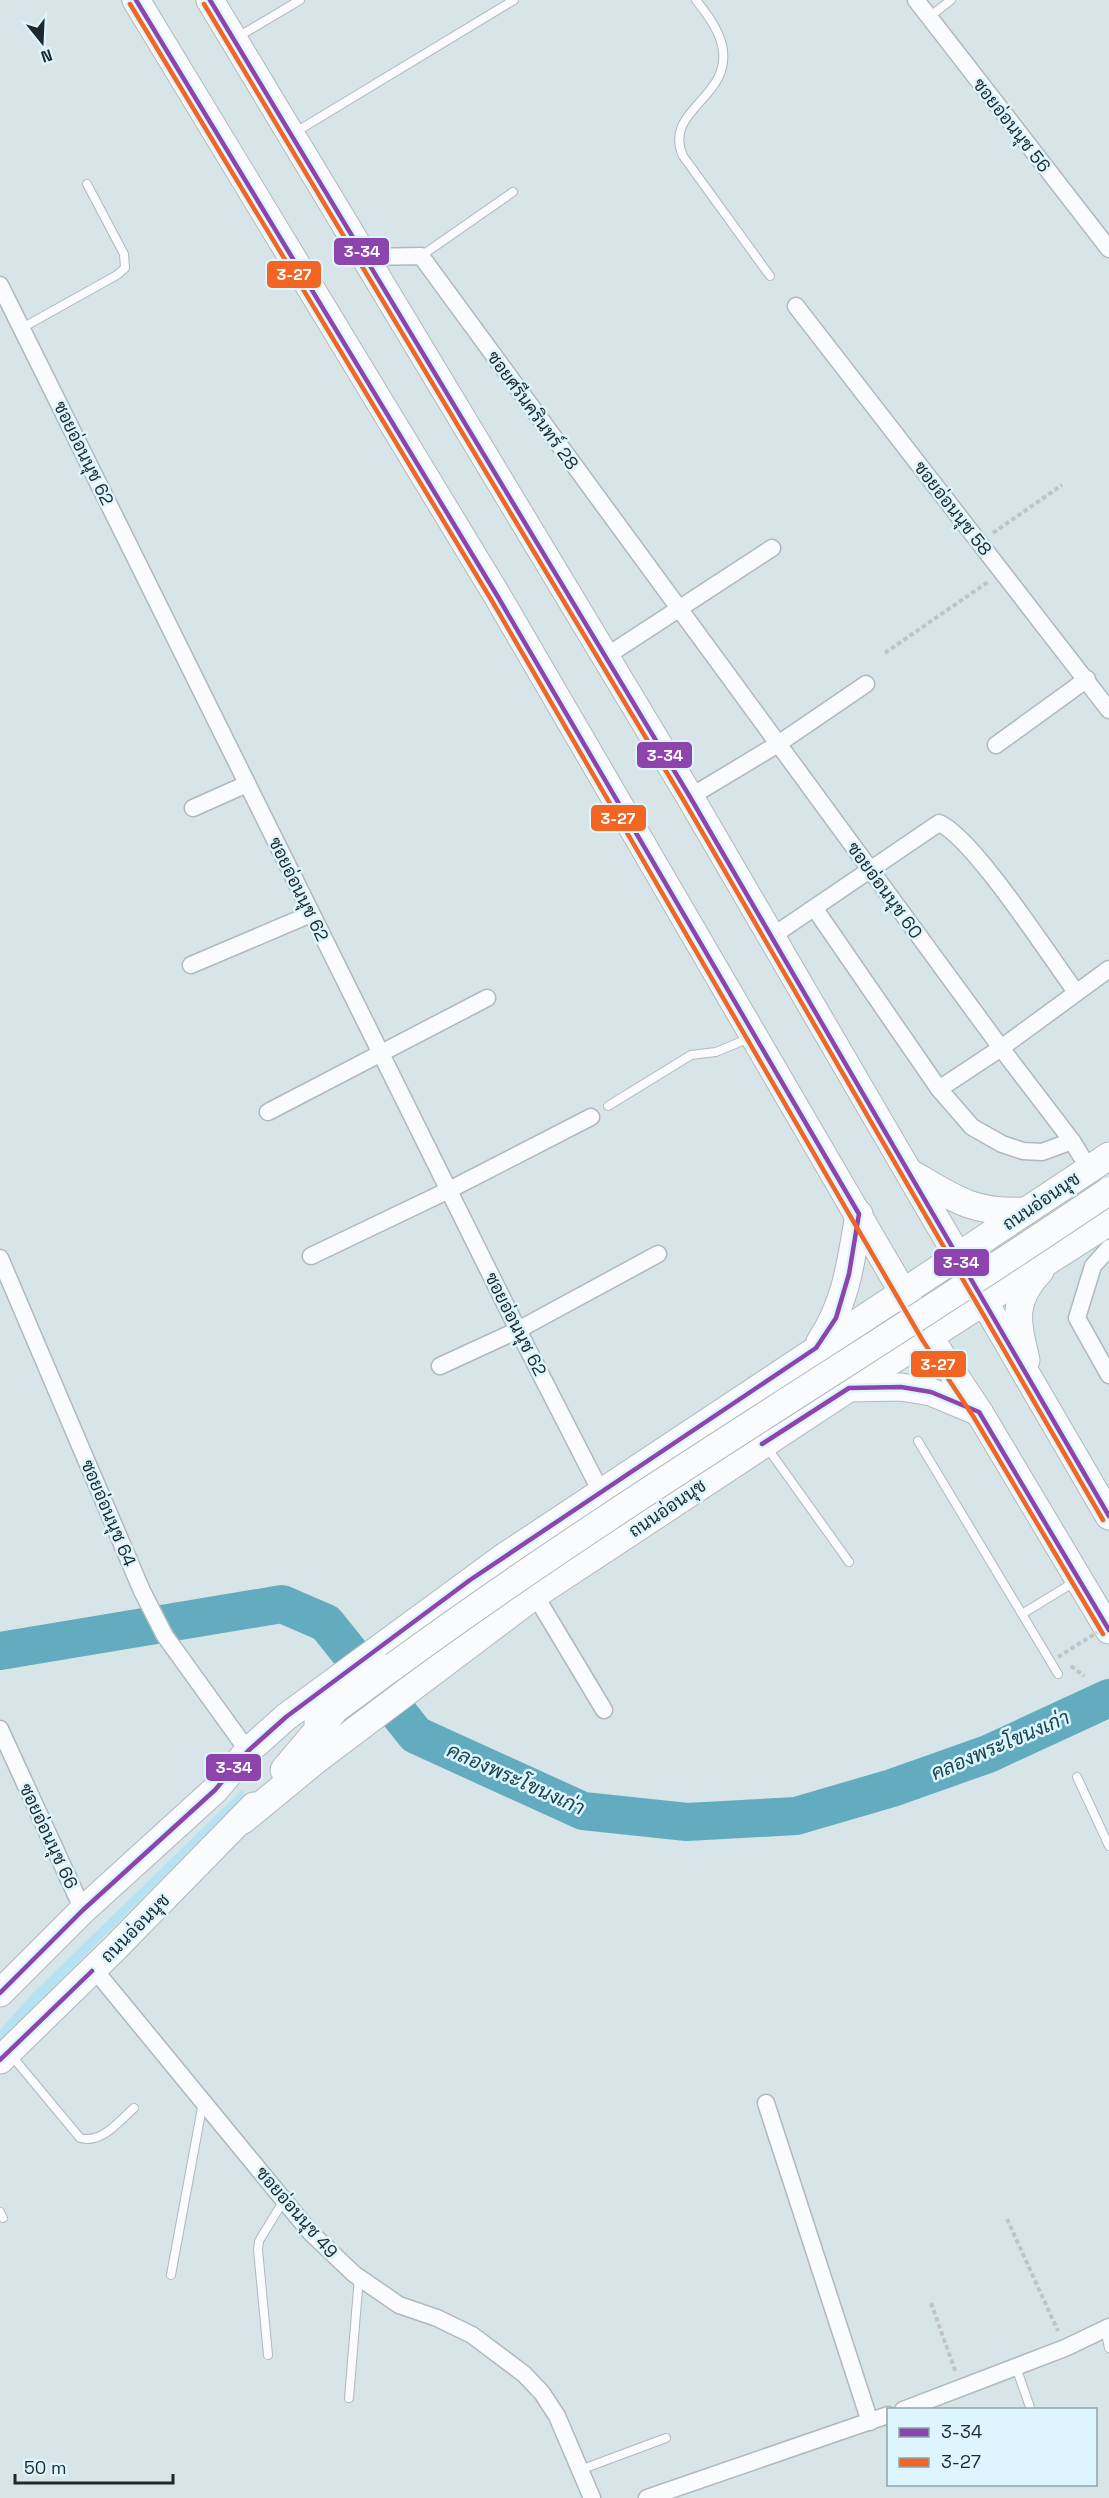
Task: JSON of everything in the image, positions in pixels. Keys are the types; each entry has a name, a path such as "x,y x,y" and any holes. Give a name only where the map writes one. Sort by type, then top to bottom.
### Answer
{"main road":[{"path":"136,0 498,597 929,1337 979,1412 1109,1630"},
{"path":"210,0 690,797 1109,1516"},
{"path":"1099,1162 1085,1182 1087,1196 1094,1202 1109,1208"},
{"name":"ถนนอ่อนนุช","path":"0,1993 83,1910 215,1790 248,1751 286,1717 440,1602 601,1492 1099,1162"},
{"path":"908,1171 958,1201 997,1213 1026,1211"},
{"name":"ถนนอ่อนนุช","path":"215,1790 333,1712 444,1629 584,1533 1017,1254 1109,1191"},
{"path":"816,1348 836,1318 849,1274 859,1214"},
{"name":"ถนนอ่อนนุช","path":"243,1820 316,1760 535,1595 849,1388 1109,1222"},
{"path":"1031,1384 1020,1338 1018,1310 1020,1297 1027,1285 1053,1257"},
{"path":"849,1388 901,1387 931,1392 979,1412"},
{"path":"751,1392 770,1391 783,1399 785,1413 771,1439"},
{"name":"ถนนอ่อนนุช","path":"4,2056 243,1820 333,1712"}],"street":[{"name":"ซอยอ่อนนุช 56","path":"916,0 1109,249"},
{"path":"363,257 421,256"},
{"name":"ซอยศรีนครินทร์ 28","path":"421,256 680,610"},
{"name":"ซอยอ่อนนุช 62","path":"0,285 518,1330 601,1492"},
{"name":"ซอยอ่อนนุช 58","path":"796,306 1109,710"},
{"path":"605,657 772,548"},
{"name":"ซอยอ่อนนุช 60","path":"680,610 1001,1048 1072,1141 1099,1162"},
{"path":"996,745 1087,679"},
{"path":"690,797 778,744 866,684"},
{"path":"193,808 248,784"},
{"path":"771,937 939,823 951,828 981,862 1076,992"},
{"path":"815,909 939,1089 972,1127 1002,1144 1023,1151 1042,1152 1072,1141"},
{"path":"191,965 311,914"},
{"path":"939,1089 1001,1048 1109,969"},
{"path":"268,1112 487,998"},
{"path":"311,1256 449,1190 591,1117"},
{"path":"1109,1248 1093,1266 1077,1318 1109,1375"},
{"path":"440,1366 518,1330 658,1254"},
{"name":"ซอยอ่อนนุช 64","path":"0,1258 142,1591 165,1636 248,1751"},
{"path":"535,1595 604,1710"},
{"name":"ซอยอ่อนนุช 66","path":"0,1729 83,1910"},
{"name":"ซอยอ่อนนุช 49","path":"94,1969 310,2232 358,2277 399,2305 437,2318 472,2335 524,2374 542,2393 557,2416 592,2498"},
{"path":"766,2103 870,2422"},
{"path":"906,2408 1065,2348 1107,2328"},
{"path":"647,2498 887,2415"}],"lane":[{"path":"233,39 300,0"},
{"path":"290,135 514,0"},
{"path":"696,0 711,20 722,45 722,68 710,92 679,129 677,142 683,156 770,276"},
{"path":"929,17 951,0"},
{"path":"22,328 117,275 125,268 124,254 87,184"},
{"path":"421,256 513,192"},
{"path":"608,1106 691,1055 716,1052 755,1036"},
{"path":"771,1439 849,1562"},
{"path":"918,1441 1058,1674"},
{"path":"1022,1614 1079,1580"},
{"path":"1077,1778 1109,1846"},
{"path":"4,2056 80,2138 91,2141 99,2139 134,2108"},
{"path":"171,2276 203,2101"},
{"path":"268,2355 258,2250 259,2241 284,2200"},
{"path":"349,2398 358,2277"},
{"path":"1107,2328 1109,2348"},
{"path":"1016,2367 1031,2408"},
{"path":"580,2470 666,2438"}],"path":[{"path":"980,542 1062,485"},
{"path":"885,653 1003,572"},
{"path":"1058,1656 1109,1625"},
{"path":"1007,2219 1065,2348"},
{"path":"931,2303 962,2388"}],"shaded area":[{"path":"242,1790 245,1795 0,2041 0,2030 32,1994"}],"waterway":[{"name":"คลองพระโขนงเก่า","path":"0,1651 282,1604 326,1623 416,1735 583,1811 687,1822 796,1816 892,1788 988,1754 1109,1698"}],"transit line":[{"name":"3-34","path":"0,1993 83,1910 215,1790 248,1751 286,1717 470,1580 816,1348 836,1318 849,1274 859,1214 498,597 136,0"},
{"name":"3-34","path":"210,0 690,797 1109,1516"},
{"name":"3-27","path":"130,4 492,601 923,1341 973,1416 1103,1634"},
{"name":"3-27","path":"204,4 684,801 1103,1520"},
{"name":"3-34","path":"762,1444 849,1388 901,1387 931,1392 979,1412 1109,1630"},
{"name":"3-34","path":"0,2060 92,1971"}]}
